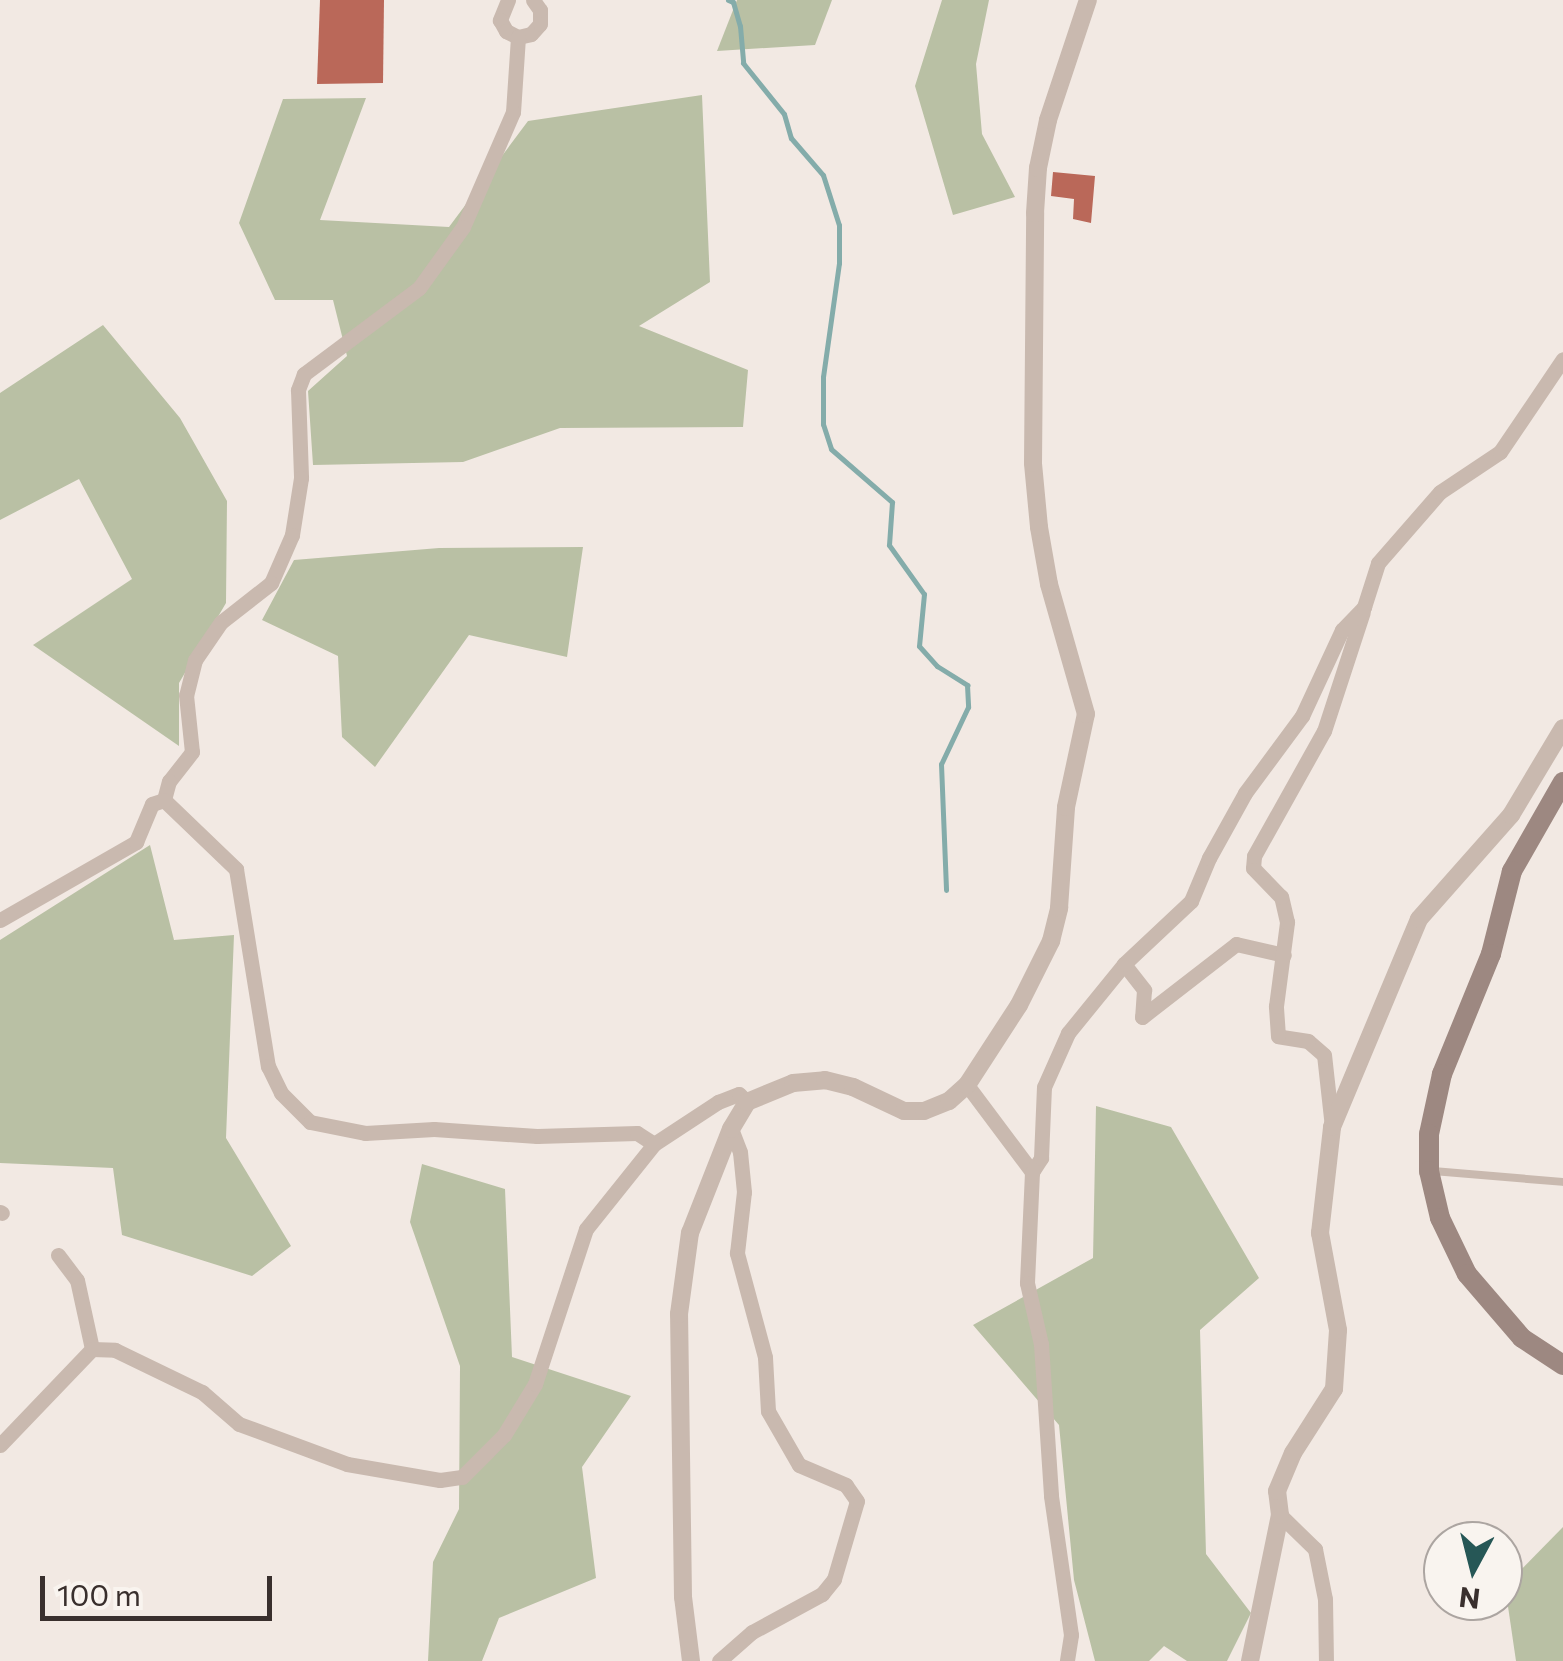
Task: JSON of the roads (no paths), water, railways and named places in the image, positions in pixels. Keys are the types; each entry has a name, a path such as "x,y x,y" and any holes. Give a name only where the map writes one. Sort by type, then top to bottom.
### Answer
{"main road":[{"path":"1563,782 1512,871 1491,954 1442,1074 1429,1134 1429,1171 1440,1218 1467,1274 1522,1338 1563,1365"}],"street":[{"path":"508,0 500,20 506,31 518,37 531,34 540,24 540,10 533,0"},
{"path":"691,1661 683,1597 679,1314 690,1233 732,1129 747,1102 793,1083 825,1080 904,1111 924,1111 949,1102 966,1085 1020,1005 1051,940 1059,908 1066,808 1084,742 1084,700 1050,584 1039,527 1034,463 1035,213 1038,168 1048,120 1088,0"},
{"path":"164,800 169,781 192,752 186,695 195,660 221,622 271,583 292,535 301,478 298,390 304,374 419,288 463,226 512,112 518,37"},
{"path":"1250,1661 1280,1515 1277,1491 1293,1453 1334,1389 1338,1330 1320,1233 1332,1127 1324,1055 1308,1040 1278,1036 1276,1006 1287,922 1281,898 1253,868 1254,856 1324,731 1378,563 1440,492 1500,452 1563,359"},
{"path":"1067,1661 1071,1635 1051,1496 1041,1344 1027,1283 1032,1172 1041,1158 1044,1087 1068,1033 1124,964 1191,901 1209,858 1245,793 1302,716 1342,630 1364,607"},
{"path":"1332,1127 1419,919 1511,815 1563,728"},
{"path":"0,920 136,842 152,804 164,800"},
{"path":"164,800 236,868 268,1066 296,1113 332,1129 365,1134 434,1129 537,1136 637,1133 654,1144"},
{"path":"1124,964 1144,990 1142,1017 1236,944 1284,955"},
{"path":"966,1085 1032,1172"},
{"path":"0,1445 92,1349 115,1350 202,1392 240,1424 347,1464 440,1480 462,1476 504,1435 535,1384 586,1229 654,1144 718,1102 739,1094 747,1102"},
{"path":"719,1661 752,1632 822,1594 834,1578 857,1501 846,1485 798,1465 768,1410 766,1357 737,1253 744,1192 740,1152 732,1129"},
{"path":"58,1255 77,1280 92,1349"},
{"path":"1280,1515 1315,1549 1325,1599 1326,1661"}],"lane":[{"path":"1429,1171 1563,1182"}],"waterway":[{"path":"728,0 733,2 740,26 743,63 784,114 791,138 823,175 839,225 839,263 823,377 823,424 831,449 892,502 889,545 924,594 919,646 937,666 967,685 968,707 941,764 946,890"}]}
